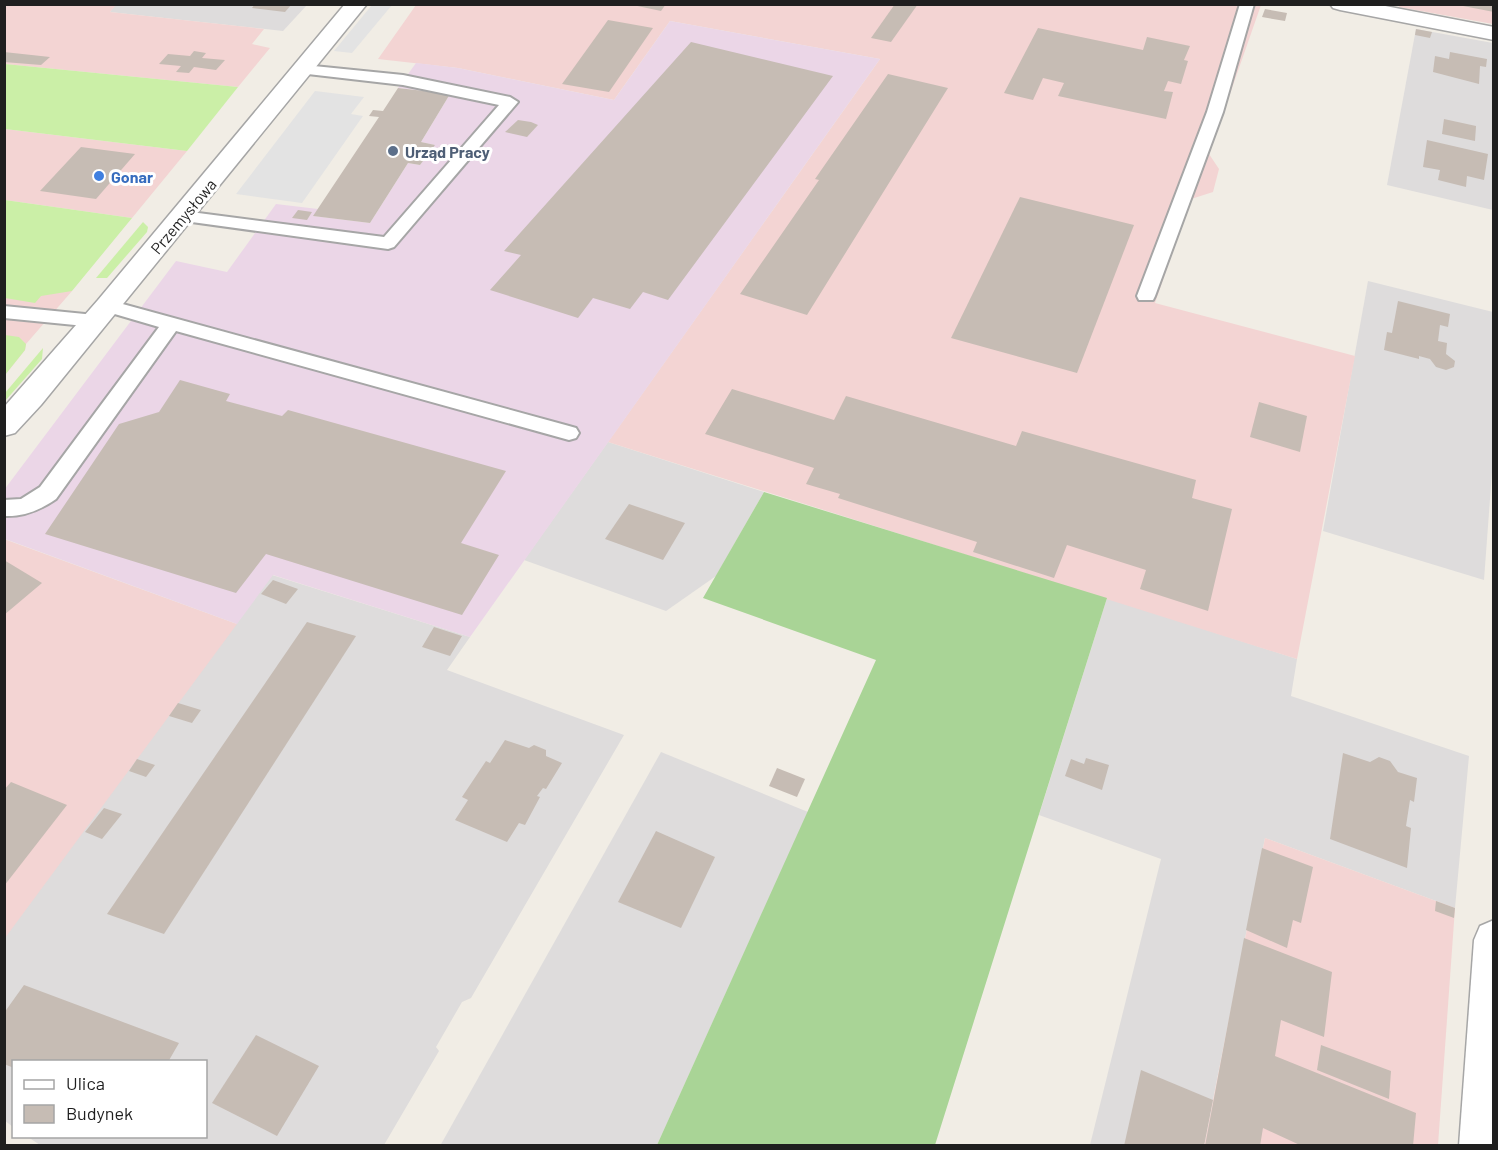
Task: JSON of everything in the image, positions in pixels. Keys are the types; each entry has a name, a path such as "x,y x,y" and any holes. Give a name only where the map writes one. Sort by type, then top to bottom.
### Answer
{"street":[{"name":"Przemysłowa","path":"4,425 31,398 357,4"},
{"path":"1340,4 1494,34"},
{"path":"1481,1146 1494,940"}],"lane":[{"path":"1146,296 1215,112 1246,4"},
{"path":"183,216 388,243 510,102 403,80 304,69"},
{"path":"4,312 102,313 172,323 569,433"},
{"path":"4,508 25,507 37,502 48,493 172,323"}],"shaded area":[{"path":"116,4 307,5 283,31 110,12"},
{"path":"4,5 116,5 110,12 264,29 252,44 270,48 238,87 5,64"},
{"path":"372,5 392,5 352,53 334,51"},
{"path":"416,5 1261,5 1209,154 1219,169 1213,192 1191,199 1155,303 1355,356 1297,659 608,442 880,59 670,21 614,100 458,68 378,59"},
{"path":"1398,5 1493,5 1493,24 1399,7"},
{"path":"670,21 880,59 470,637 273,575 237,624 5,539 4,490 176,261 227,272 276,204 318,209 314,216 370,223 408,163 420,165 434,145 421,142 450,94 398,88 416,63 458,68 614,100"},
{"path":"1416,29 1493,43 1493,210 1387,185"},
{"path":"315,91 364,97 351,114 363,116 302,203 236,194"},
{"path":"5,129 187,151 132,218 5,200"},
{"path":"5,281 72,291 26,344 25,350 5,375"},
{"path":"1368,281 1493,312 1494,445 1484,580 1323,531"},
{"path":"608,442 764,492 716,576 666,611 524,560"},
{"path":"4,539 237,624 5,938 4,938"},
{"path":"272,575 470,637 447,670 624,735 471,998 462,1002 436,1047 439,1051 384,1145 40,1145 30,1138 207,1138 207,1060 12,1060 12,1126 4,1120 4,938"},
{"path":"1107,598 1297,659 1291,696 1469,756 1455,908 1265,838 1204,1145 1090,1145 1161,859 1039,815"},
{"path":"661,752 808,812 657,1145 440,1146"},
{"path":"1265,838 1455,908 1438,1145 1204,1146"}],"green space":[{"path":"5,64 238,87 187,151 5,129"},
{"path":"5,200 132,218 72,291 41,296 35,303 5,298"},
{"path":"143,222 148,227 147,232 107,278 96,278"},
{"path":"5,335 19,337 26,344 25,350 5,375"},
{"path":"43,348 42,359 5,401 5,393"},
{"path":"764,492 1107,598 935,1145 657,1145 876,660 703,598"}],"building":[{"path":"255,4 292,4 285,12 252,8"},
{"path":"628,4 666,4 661,11"},
{"path":"895,4 918,4 891,42 871,38"},
{"path":"1463,4 1494,4 1494,12 1463,6"},
{"path":"1265,9 1287,13 1285,21 1262,17"},
{"path":"608,20 653,28 609,92 562,84"},
{"path":"1038,28 1143,50 1147,37 1190,46 1184,60 1188,61 1181,84 1168,81 1164,91 1173,92 1166,119 1058,96 1064,83 1043,78 1033,100 1004,93"},
{"path":"1416,29 1432,32 1430,38 1415,35"},
{"path":"691,42 833,76 668,300 643,292 630,309 593,298 578,318 490,290 521,255 504,251"},
{"path":"194,51 206,53 202,58 225,60 216,70 194,67 189,73 176,72 181,66 159,64 168,54 190,56"},
{"path":"4,52 50,57 41,65 4,62"},
{"path":"1450,52 1487,59 1486,67 1480,66 1479,84 1433,72 1435,56 1449,59"},
{"path":"888,74 948,88 807,315 740,294 819,180 815,179"},
{"name":"Urząd Pracy","path":"398,88 450,94 421,142 435,145 420,165 408,163 370,223 313,216 379,117 369,116 373,110 383,111"},
{"path":"1444,119 1476,126 1475,141 1442,134"},
{"path":"518,120 538,125 527,137 505,132"},
{"path":"1427,140 1488,154 1484,180 1467,176 1466,187 1438,180 1440,170 1423,167"},
{"path":"81,147 135,154 96,199 40,191"},
{"path":"1020,197 1134,225 1077,373 951,338"},
{"path":"298,210 312,212 307,220 292,218"},
{"path":"1398,301 1450,314 1448,327 1440,325 1438,341 1447,343 1446,354 1455,361 1454,367 1446,370 1436,367 1430,359 1419,356 1419,359 1384,350 1387,332 1392,333"},
{"path":"180,380 230,394 226,401 282,416 288,410 506,471 461,543 499,555 462,615 266,554 236,593 45,534 119,424 159,412"},
{"path":"732,389 834,420 846,396 1016,446 1022,431 1196,480 1192,498 1232,509 1208,611 1140,589 1146,570 1067,545 1054,578 973,552 977,542 838,498 840,494 806,484 814,468 705,434"},
{"path":"1259,402 1307,416 1300,452 1250,437"},
{"path":"629,504 685,523 663,560 605,539"},
{"path":"4,560 42,583 4,615"},
{"path":"273,580 298,589 286,604 261,594"},
{"path":"307,622 356,636 164,934 107,914"},
{"path":"434,627 462,636 450,656 422,647"},
{"path":"178,703 201,710 192,723 169,716"},
{"path":"505,740 529,748 534,745 546,750 546,756 562,763 546,789 543,788 537,796 540,797 525,825 519,823 507,842 455,820 468,800 462,797 486,761 490,763"},
{"path":"1343,753 1370,762 1379,757 1390,761 1398,772 1417,778 1414,802 1410,800 1406,826 1411,828 1407,868 1330,839"},
{"path":"1086,758 1109,765 1102,790 1065,776 1071,759 1084,764"},
{"path":"137,759 155,765 146,777 129,771"},
{"path":"777,768 805,779 797,797 769,786"},
{"path":"11,782 67,805 4,886 4,790"},
{"path":"104,808 122,814 102,839 85,832"},
{"path":"656,831 715,857 681,928 618,902"},
{"path":"1262,848 1313,867 1301,923 1293,920 1287,948 1246,930"},
{"path":"1436,901 1455,908 1454,918 1435,911"},
{"path":"1244,938 1332,972 1324,1037 1281,1020 1275,1056 1416,1113 1413,1146 1302,1146 1263,1128 1260,1146 1205,1146"},
{"path":"24,985 179,1043 169,1060 12,1060 12,1067 4,1064 4,1013"},
{"path":"256,1035 319,1066 277,1136 212,1103"},
{"path":"1321,1045 1391,1071 1389,1099 1317,1070"},
{"path":"1141,1070 1213,1100 1204,1146 1124,1146"}],"place":[{"name":"Urząd Pracy","path":"393,151"},
{"name":"Gonar","path":"99,176"}]}
